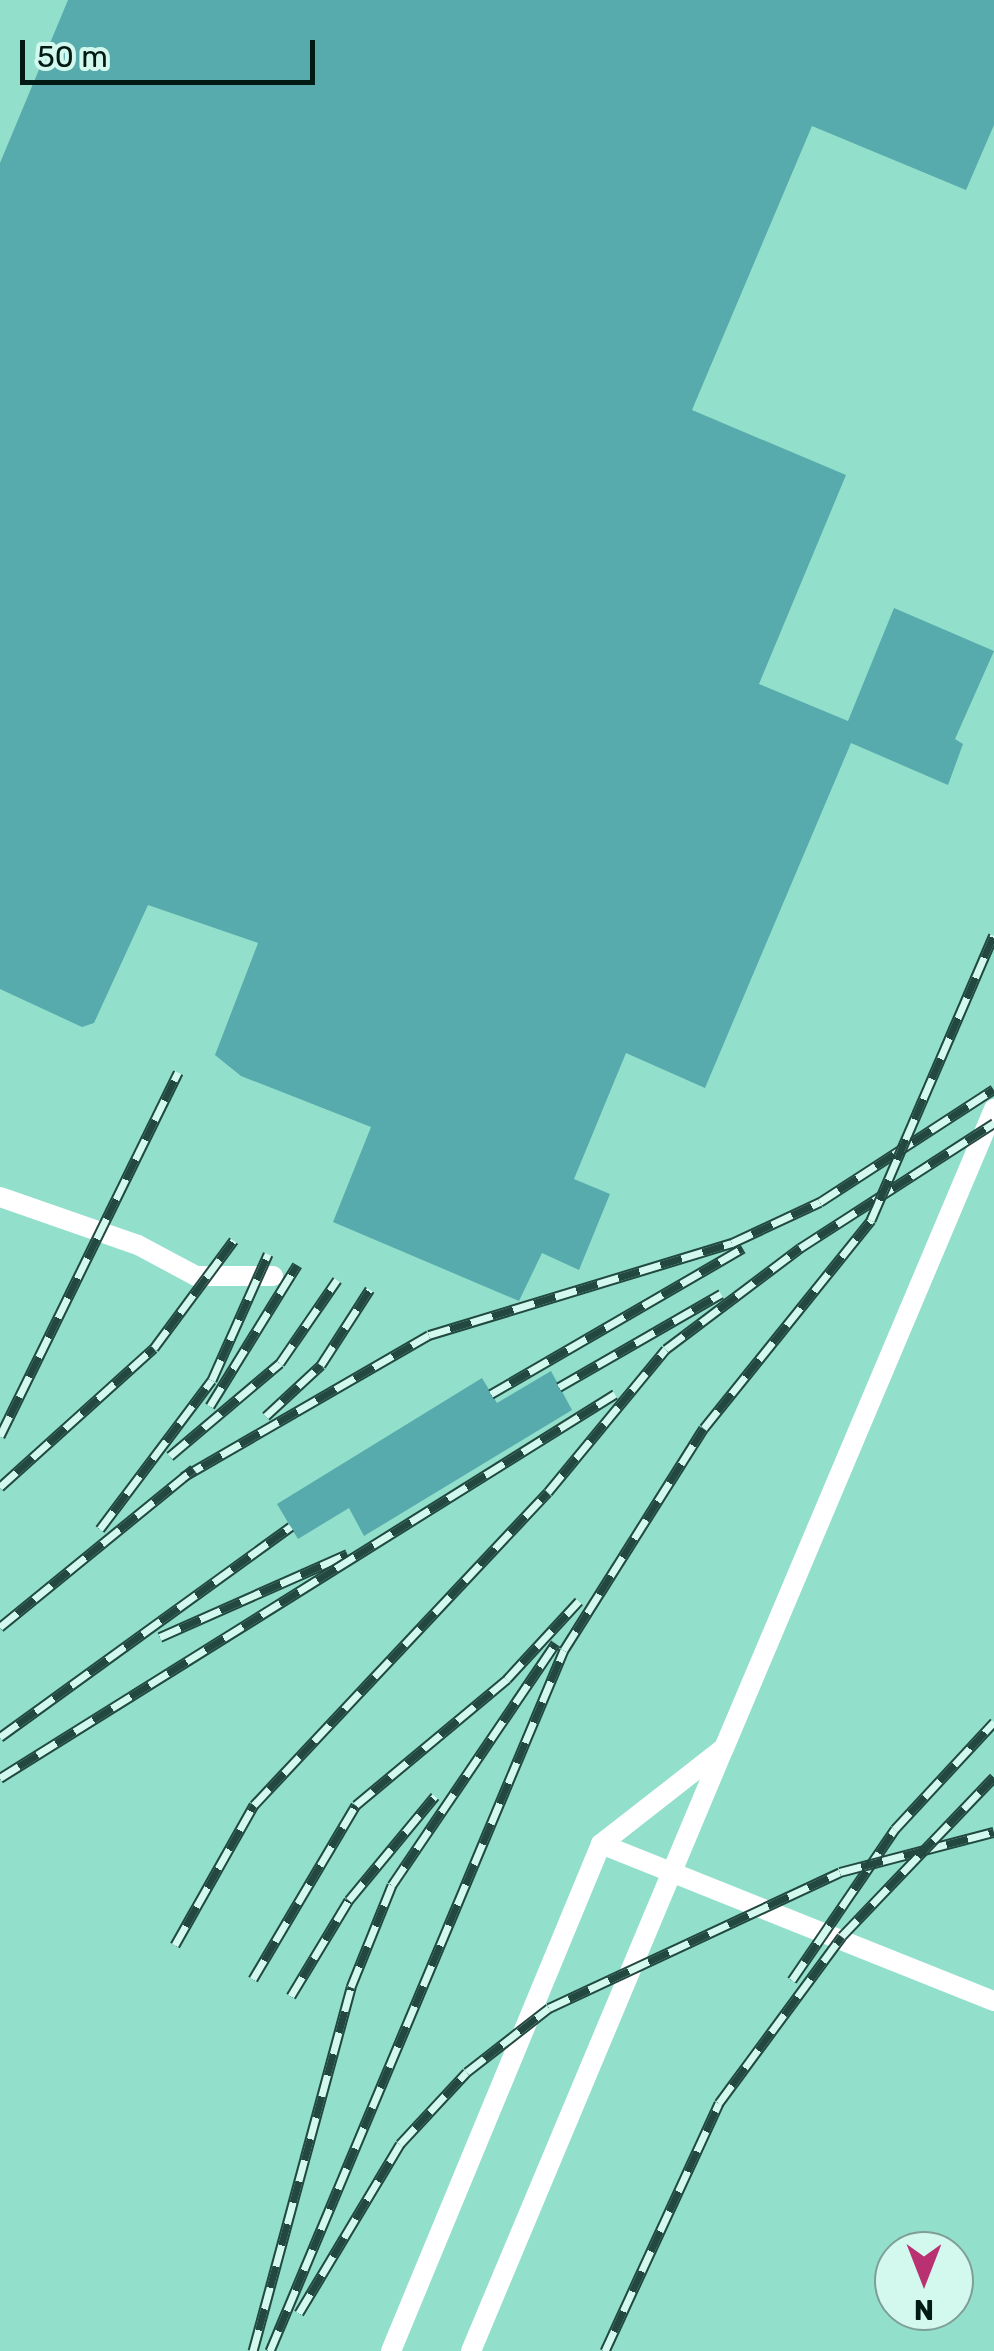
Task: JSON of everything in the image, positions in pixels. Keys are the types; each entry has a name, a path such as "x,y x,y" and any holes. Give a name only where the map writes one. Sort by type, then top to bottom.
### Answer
{"lane":[{"path":"470,2351 994,1109"},
{"path":"0,1197 138,1245 196,1276 272,1276"},
{"path":"391,2351 601,1844 724,1748"},
{"path":"601,1844 994,2001"}],"building":[{"path":"68,0 994,0 994,125 966,190 812,126 692,410 846,475 759,684 848,721 894,608 994,651 955,739 963,744 948,785 851,743 705,1088 626,1053 574,1179 610,1194 579,1270 542,1253 519,1301 333,1222 371,1127 241,1076 215,1055 258,943 148,905 94,1023 82,1027 0,989 0,163"},
{"path":"551,1371 572,1410 364,1536 349,1508 298,1539 277,1504 482,1378 497,1403"}],"railway":[{"path":"270,2351 564,1650 704,1428 871,1220 994,935"},
{"path":"0,1436 178,1072"},
{"path":"183,1477 429,1335 732,1243 820,1202 994,1089"},
{"path":"175,1945 254,1805 548,1492 666,1349 800,1248 994,1123"},
{"path":"0,1487 154,1348 234,1240"},
{"path":"491,1394 743,1248"},
{"path":"100,1529 212,1380 268,1254"},
{"path":"210,1406 297,1265"},
{"path":"170,1456 280,1363 337,1280"},
{"path":"266,1416 321,1365 370,1289"},
{"path":"559,1387 721,1294"},
{"path":"0,1778 615,1394"},
{"path":"0,1627 194,1469"},
{"path":"0,1737 291,1526"},
{"path":"160,1637 347,1554"},
{"path":"253,1979 356,1805 507,1679 579,1601"},
{"path":"253,2351 351,1987 392,1885 556,1643"},
{"path":"792,1980 895,1829 994,1722"},
{"path":"605,2351 719,2103 842,1936 994,1777"},
{"path":"291,1996 349,1900 435,1796"},
{"path":"299,2313 400,2144 467,2072 549,2008 840,1872 994,1832"}]}
